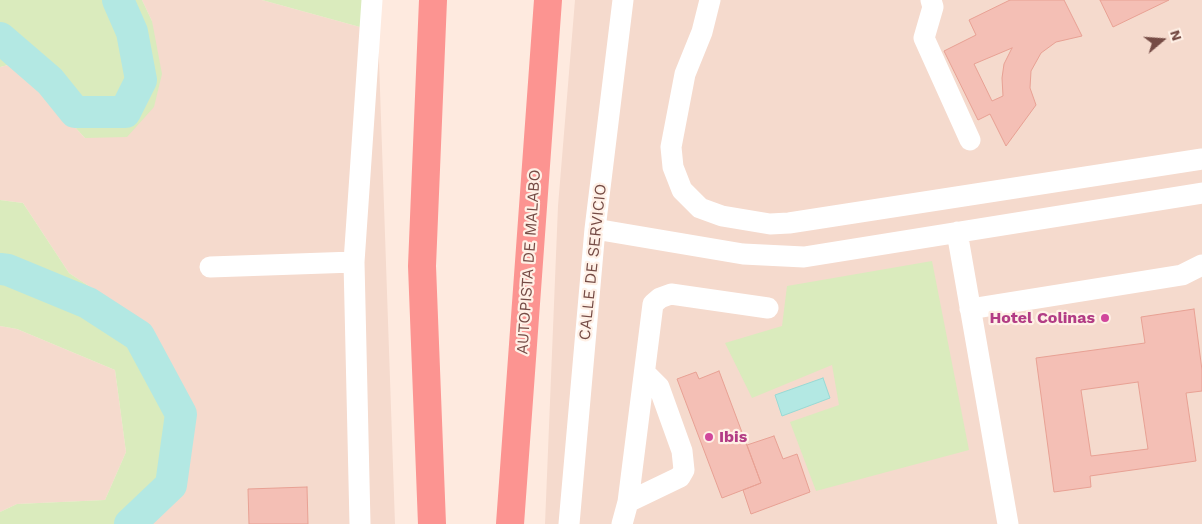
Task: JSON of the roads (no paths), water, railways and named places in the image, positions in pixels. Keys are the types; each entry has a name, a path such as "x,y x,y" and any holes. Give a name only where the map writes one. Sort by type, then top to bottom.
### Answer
{"highway":[{"path":"432,524 422,266 433,0"},
{"name":"AUTOPISTA DE MALABO","path":"510,524 548,0"}],"street":[{"path":"360,524 354,262 372,0"},
{"name":"CALLE DE SERVICIO","path":"569,524 595,229 623,0"},
{"path":"710,0 702,32 685,74 671,148 673,167 682,190 700,208 722,216 770,224 789,223 1202,159"},
{"path":"931,0 932,7 924,38 970,140"},
{"path":"595,229 771,257 804,257 1202,193"},
{"path":"957,232 1008,524"},
{"path":"210,268 354,262"},
{"path":"970,309 1182,275 1202,265"},
{"path":"622,524 628,502 653,304 660,298 671,294 768,308"},
{"path":"628,502 680,477 684,470 682,451 659,387 645,373"}],"water":[{"path":"823,378 830,398 782,416 775,395"}],"waterway":[{"path":"0,38 50,81 75,112 125,112 141,80 132,32 118,0"},
{"path":"0,269 8,270 88,303 139,336 181,414 171,485 130,524"}],"place":[{"name":"Hotel Colinas","path":"1105,318"},
{"name":"Ibis","path":"709,437"}]}
